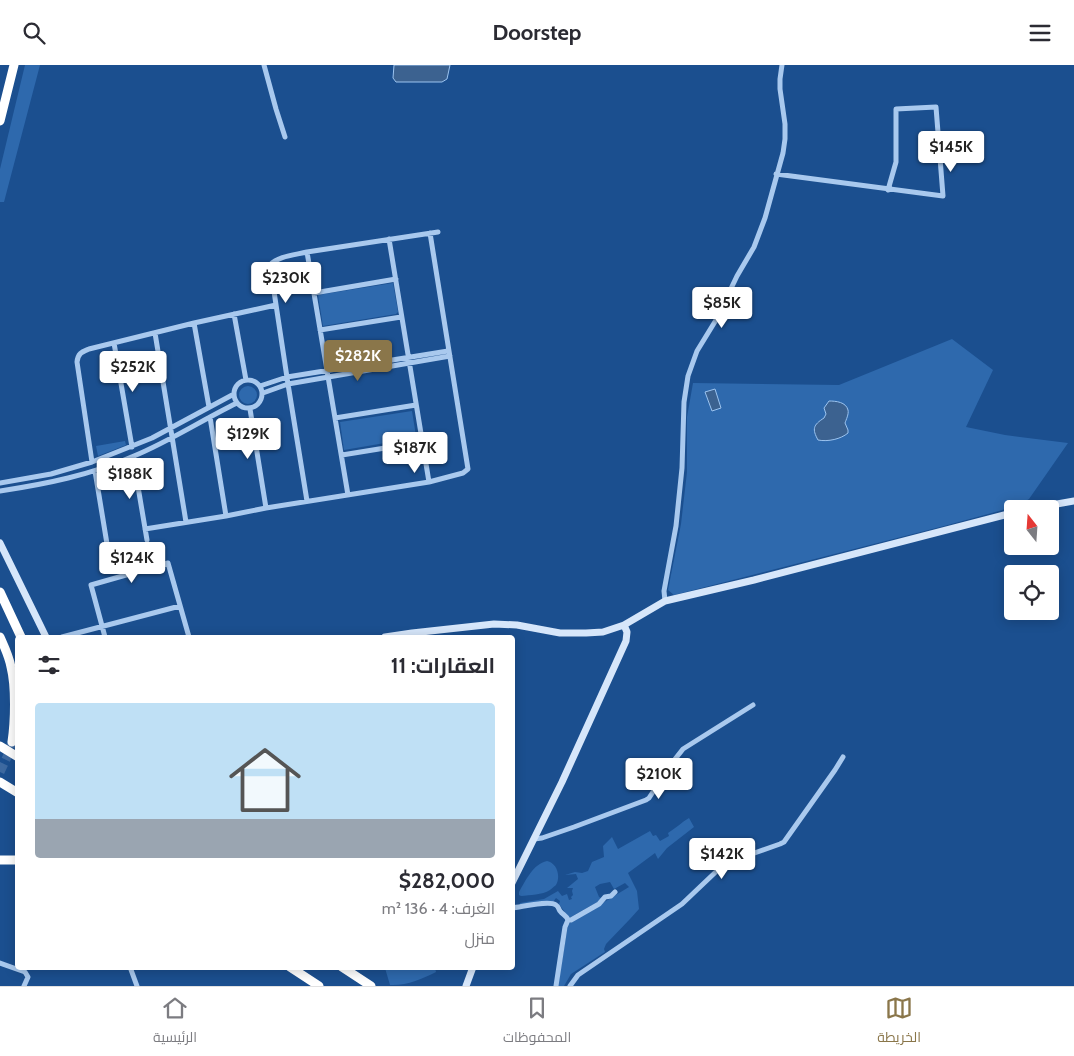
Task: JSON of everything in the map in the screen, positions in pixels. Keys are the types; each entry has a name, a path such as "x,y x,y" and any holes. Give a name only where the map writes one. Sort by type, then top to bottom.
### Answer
{"highway":[{"path":"0,121 14,65"},
{"path":"0,592 15,626"},
{"path":"0,602 20,635"},
{"path":"0,637 15,680"},
{"path":"13,675 14,739"},
{"path":"0,746 15,755"},
{"path":"0,782 15,791"},
{"path":"0,860 15,860"},
{"path":"295,970 319,986"},
{"path":"347,970 371,986"}],"street":[{"path":"264,65 284,137"},
{"path":"665,601 664,591 674,537 682,468 684,402 688,376 697,351 716,320 757,240 765,218 785,139 780,89 782,65"},
{"path":"776,174 888,190 943,196 936,107 896,109 896,162 888,190"},
{"path":"308,501 270,265 273,261 286,257 438,231"},
{"path":"145,529 429,482 464,473 468,469 430,233"},
{"path":"389,239 429,482"},
{"path":"307,253 348,495"},
{"path":"314,293 396,279"},
{"path":"92,462 77,362 79,354 83,351 194,323 276,305"},
{"path":"234,314 246,380"},
{"path":"320,330 401,317"},
{"path":"194,323 209,407"},
{"path":"155,333 186,522"},
{"path":"114,343 132,447"},
{"path":"263,393 288,384 328,374 449,354"},
{"path":"260,386 287,377 328,374"},
{"path":"251,380 260,386 263,393 262,399 256,406 250,409 242,408 237,403 234,394 238,384 251,380"},
{"path":"0,483 51,474 92,462 132,447 234,394"},
{"path":"0,491 58,481 95,471 133,457 237,403"},
{"path":"335,418 416,405"},
{"path":"250,409 266,508"},
{"path":"210,417 226,516"},
{"path":"342,455 422,442"},
{"path":"133,457 147,540"},
{"path":"95,471 108,550"},
{"path":"1059,504 1074,501"},
{"path":"399,635 494,624 517,625 560,633 604,632 624,625 665,601 754,580 1004,515"},
{"path":"0,543 45,635"},
{"path":"104,635 91,585 168,563 188,635"},
{"path":"70,635 180,606"},
{"path":"515,877 566,773 626,641 627,632 624,625"},
{"path":"534,839 566,830 646,800 683,749 753,705"},
{"path":"570,986 578,975 682,904 726,863 780,845 835,771 843,757"},
{"path":"568,920 599,904 605,897 610,896 615,891"},
{"path":"515,908 555,904 568,920"},
{"path":"556,986 565,927 568,920"},
{"path":"0,963 15,968"},
{"path":"19,970 25,972 28,977 24,986"},
{"path":"131,970 137,986"},
{"path":"466,986 472,970"}],"shaded area":[{"path":"25,65 40,65 4,202 0,202 0,169"},
{"path":"394,65 450,65 447,79 442,82 396,82 393,78"},
{"path":"393,283 398,312 396,314 323,326 318,295"},
{"path":"952,339 993,370 966,427 1005,435 1068,443 1029,499 1004,500 1004,509 674,595 668,590 681,524 687,472 687,417 693,383 839,385"},
{"path":"248,386 254,389 257,395 254,401 248,404 242,401 239,395 242,389"},
{"path":"715,389 721,408 712,411 705,392"},
{"path":"829,401 835,401 847,407 848,413 845,423 848,433 842,437 826,441 818,440 815,427 824,418 826,414 824,408"},
{"path":"412,411 416,436 414,438 344,450 340,422"},
{"path":"125,441 126,445 98,456 96,446"},
{"path":"689,818 694,827 667,848 658,859 655,853 628,873 637,891 639,909 606,944 605,952 571,974 564,986 558,986 568,924 629,887 625,883 614,889 610,882 600,884 595,887 599,897 603,899 569,918 559,904 560,901 556,898 553,902 520,906 520,903 544,899 558,891 562,896 567,894 569,900 572,899 573,888 567,888 578,879 576,874 565,875 588,871 592,862 604,857 603,846 612,837 618,849 650,831 660,841 669,836 668,833"},
{"path":"547,861 556,867 558,878 556,885 550,890 536,895 519,895 530,873 538,865"},
{"path":"386,970 436,970 436,972 408,983 390,985"}],"tunnel":[{"path":"0,772 12,742"}]}
